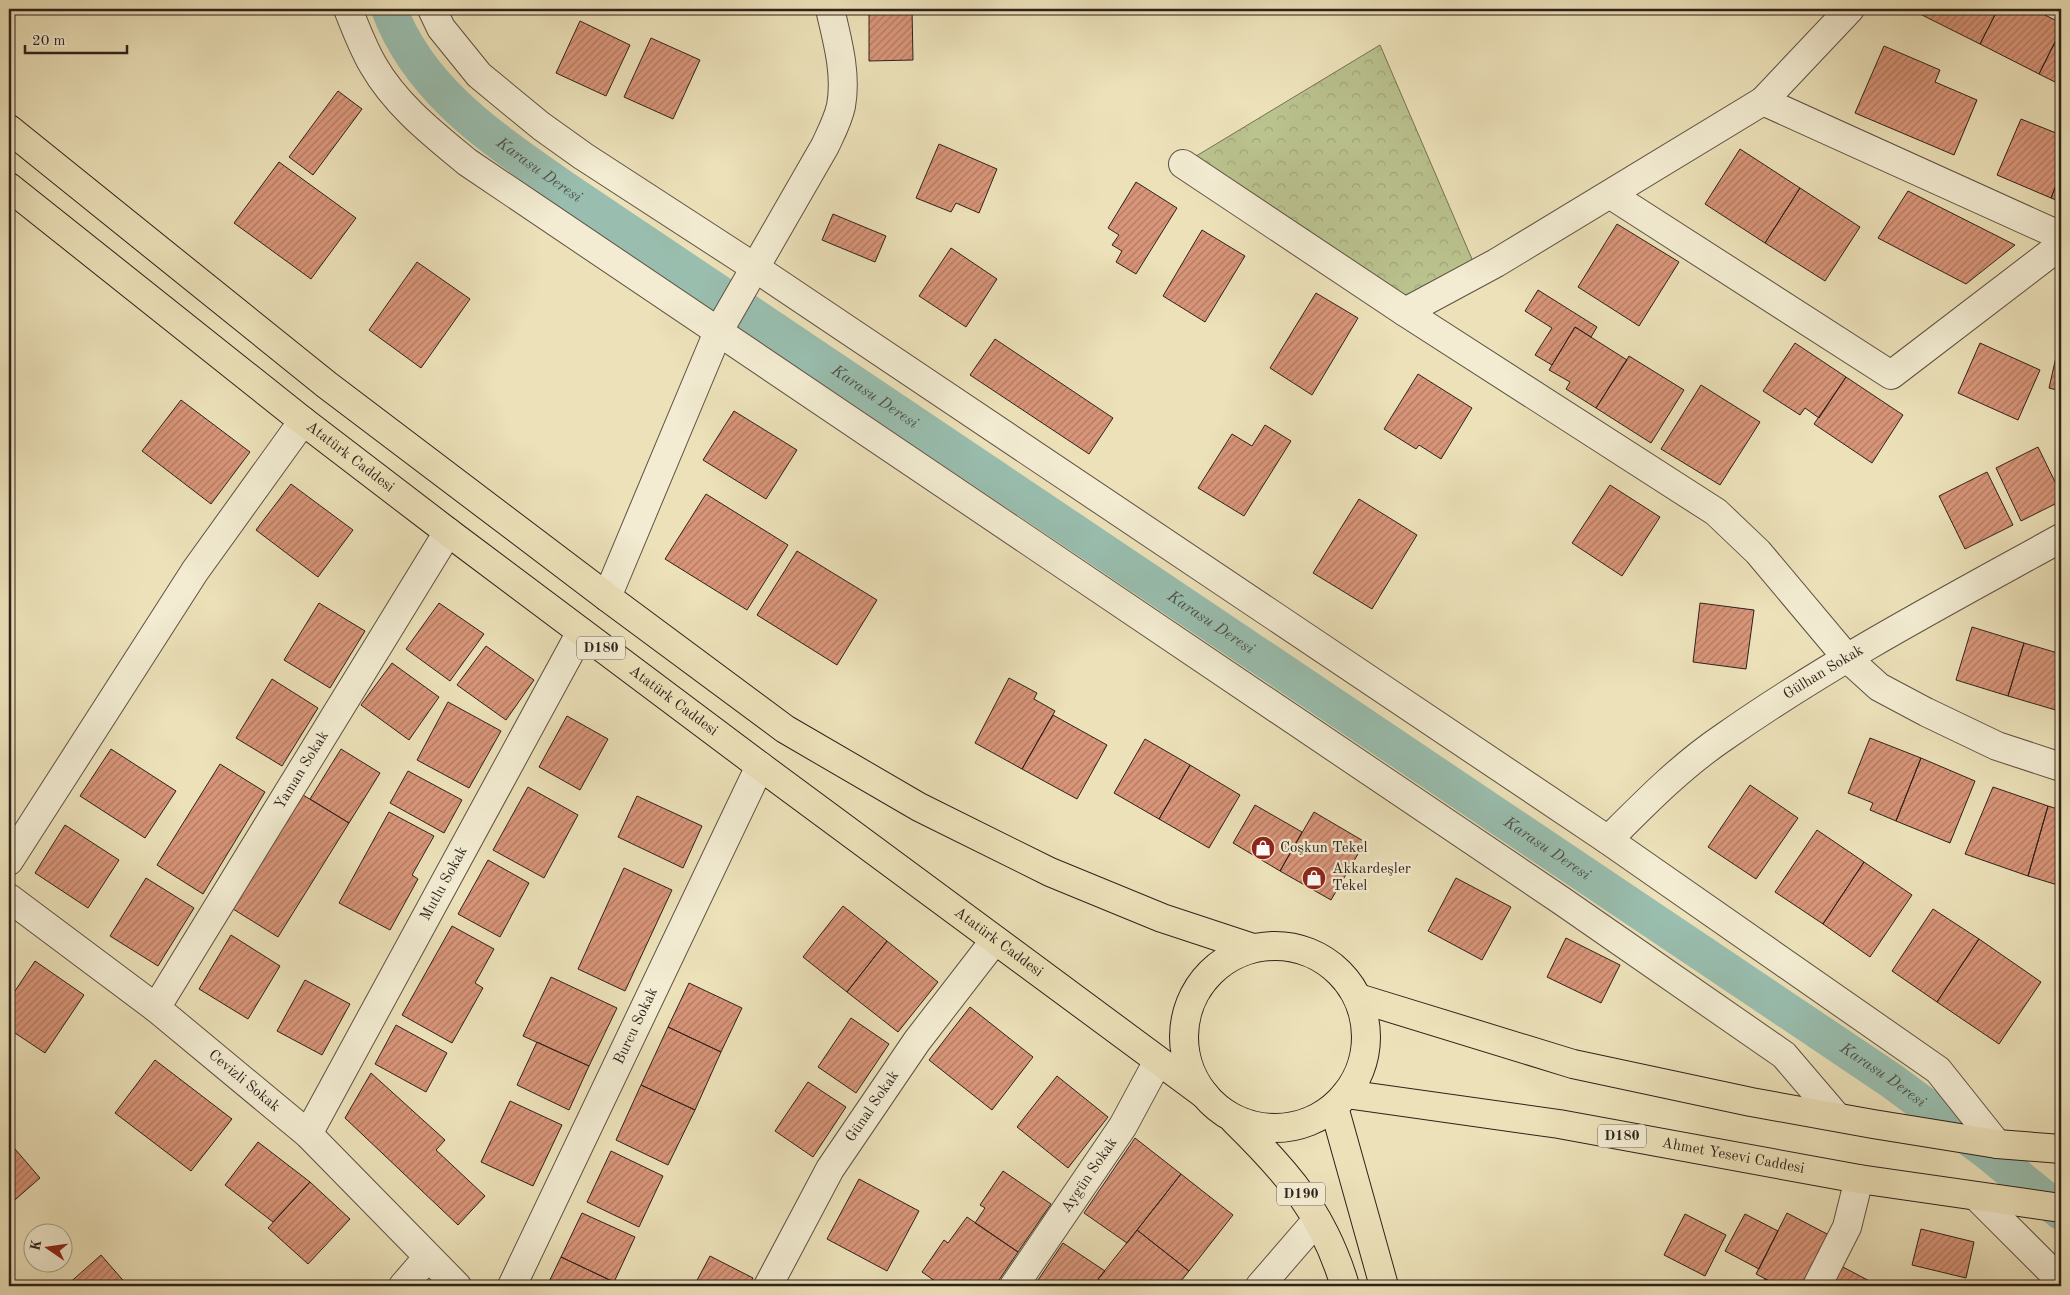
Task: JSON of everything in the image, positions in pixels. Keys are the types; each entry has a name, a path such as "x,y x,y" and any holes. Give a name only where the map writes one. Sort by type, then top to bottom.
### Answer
{"highway":[{"name":"Atatürk Caddesi","path":"9,129 327,385 785,729 919,807 1050,872 1162,918 1252,948"},
{"name":"Atatürk Caddesi","path":"9,187 303,421 448,532 1204,1095 1232,1118 1249,1125 1284,1128 1302,1124 1318,1117 1340,1101 1356,1079 1363,1062 1366,1044 1365,1020 1358,998 1345,978 1330,964 1312,953 1293,947 1273,945 1252,948 1233,955 1217,967 1204,979 1194,994 1184,1029 1184,1046 1188,1064 1194,1080 1204,1095"},
{"path":"1358,998 1573,1064 1751,1102 1873,1124 1996,1144 2061,1149"},
{"path":"1340,1101 1388,1283"},
{"name":"Ahmet Yesevi Caddesi","path":"1340,1101 1559,1124 1859,1179 2061,1208"},
{"name":"D190","path":"1232,1118 1277,1162 1301,1194 1327,1236 1345,1286"}],"street":[{"path":"348,9 372,64 390,90 422,125 467,162 1554,896 1784,1055 1837,1117"},
{"path":"432,9 441,28 479,75 519,109 583,156 754,267 1608,840 1938,1070 1996,1144"},
{"path":"607,597 718,332 835,125 841,104 842,83 840,51 830,9"},
{"path":"1405,312 1496,263 1763,101 1850,9"},
{"path":"1763,101 2061,236"},
{"path":"1183,164 1405,312 1716,512 1758,552 1847,658 1879,687 1997,746 2061,767"},
{"path":"1610,195 1891,376 2061,245"},
{"path":"9,861 195,571 303,421"},
{"name":"Yaman Sokak","path":"156,1008 448,532"},
{"name":"Gülhan Sokak","path":"1608,840 1662,786 1723,737 1847,658 2061,538"},
{"name":"Mutlu Sokak","path":"308,1134 581,632"},
{"name":"Burcu Sokak","path":"512,1286 760,766"},
{"name":"Cevizli Sokak","path":"11,905 156,1008 308,1134 457,1286"},
{"name":"Günal Sokak","path":"768,1286 830,1169 917,1041 995,940"},
{"name":"Aygün Sokak","path":"1014,1286 1123,1126 1158,1061"},
{"path":"1817,1286 1847,1227 1859,1179"},
{"path":"1977,1197 2061,1281"},
{"path":"1260,1286 1317,1220"},
{"path":"402,1286 428,1257"}],"green space":[{"path":"1380,45 1478,273 1405,312 1183,164"}],"building":[{"path":"869,9 912,9 913,60 869,61"},
{"path":"1910,9 1998,9 1980,44"},
{"path":"1998,9 2033,9 2061,23 2061,30 2039,74 1980,44"},
{"path":"580,21 630,45 606,96 556,73"},
{"path":"2061,30 2061,85 2039,74"},
{"path":"651,38 700,60 673,119 624,97"},
{"path":"1884,46 1940,70 1935,82 1977,100 1954,155 1855,113"},
{"path":"338,91 362,109 313,175 289,157"},
{"path":"2021,119 2061,135 2061,173 2051,198 1997,175"},
{"path":"939,144 997,169 979,213 956,203 951,212 916,198"},
{"path":"1740,149 1800,188 1765,243 1705,204"},
{"path":"279,162 356,218 311,279 234,223"},
{"path":"2061,173 2061,202 2051,198"},
{"path":"1136,182 1177,208 1136,274 1116,262 1122,251 1112,245 1119,235 1108,228"},
{"path":"1800,188 1860,227 1825,281 1765,243"},
{"path":"1908,191 2015,245 1966,284 1878,238"},
{"path":"833,214 886,236 875,262 822,240"},
{"path":"1617,224 1679,262 1639,326 1578,287"},
{"path":"1202,230 1245,256 1205,322 1163,296"},
{"path":"951,248 997,279 966,327 919,296"},
{"path":"417,262 470,299 421,368 369,330"},
{"path":"1538,290 1597,327 1591,337 1575,327 1552,365 1535,355 1552,328 1525,311"},
{"path":"1316,293 1358,318 1312,395 1270,368"},
{"path":"1575,327 1627,360 1596,408 1566,389 1570,382 1549,370"},
{"path":"995,339 1113,418 1089,454 970,375"},
{"path":"1795,343 1846,377 1819,418 1805,408 1800,415 1763,391"},
{"path":"1980,343 2040,370 2018,420 1958,393"},
{"path":"2059,344 2061,344 2061,391 2049,388"},
{"path":"1629,356 1684,390 1651,443 1596,408"},
{"path":"1418,374 1472,408 1441,459 1419,445 1416,449 1384,429"},
{"path":"1846,377 1903,415 1872,463 1814,424"},
{"path":"1701,385 1760,422 1720,485 1661,449"},
{"path":"181,400 250,452 211,504 142,451"},
{"path":"734,411 797,450 766,499 703,460"},
{"path":"1265,425 1291,441 1244,516 1198,488 1232,434 1252,446"},
{"path":"2038,447 2061,494 2061,501 2021,521 1996,468"},
{"path":"1987,472 2013,525 1965,549 1939,496"},
{"path":"291,484 353,530 318,577 256,530"},
{"path":"1610,485 1660,517 1622,576 1572,543"},
{"path":"706,494 788,545 747,610 665,559"},
{"path":"1359,499 1417,535 1372,609 1313,573"},
{"path":"797,551 877,600 837,665 757,615"},
{"path":"319,603 365,631 330,688 284,660"},
{"path":"439,603 484,634 450,681 406,649"},
{"path":"1700,603 1754,610 1746,669 1693,662"},
{"path":"1972,627 2024,643 2008,696 1956,680"},
{"path":"2024,643 2061,654 2061,705 2059,711 2008,696"},
{"path":"486,646 534,680 506,720 457,685"},
{"path":"392,663 439,697 409,740 361,705"},
{"path":"1009,678 1037,693 1034,699 1055,711 1022,769 975,743"},
{"path":"272,679 318,708 282,766 236,738"},
{"path":"448,702 501,731 469,788 417,760"},
{"path":"1053,715 1107,745 1077,799 1022,769"},
{"path":"567,716 608,739 580,790 539,767"},
{"path":"1870,738 1921,758 1896,821 1870,810 1873,803 1848,793"},
{"path":"1145,739 1190,765 1159,819 1114,793"},
{"path":"111,749 176,791 145,838 80,796"},
{"path":"341,749 380,773 349,823 310,799"},
{"path":"1921,758 1975,781 1950,843 1896,821"},
{"path":"220,764 265,792 203,894 157,865"},
{"path":"1190,765 1240,795 1209,848 1159,819"},
{"path":"408,771 462,800 444,833 390,803"},
{"path":"1750,785 1798,818 1756,879 1708,847"},
{"path":"528,787 578,815 544,878 493,850"},
{"path":"1993,787 2048,806 2028,876 1965,854"},
{"path":"303,795 349,823 278,937 233,909"},
{"path":"637,796 702,826 683,868 618,837"},
{"path":"1255,805 1302,832 1280,871 1233,843"},
{"path":"2048,806 2061,810 2061,886 2028,876"},
{"path":"389,812 434,836 412,875 418,879 390,930 339,903"},
{"path":"1314,812 1365,842 1331,900 1280,871"},
{"path":"65,825 119,860 88,908 35,873"},
{"path":"1817,830 1864,862 1823,924 1775,892"},
{"path":"488,860 529,883 500,937 458,914"},
{"path":"1864,862 1912,895 1870,957 1823,924"},
{"path":"624,868 672,890 625,991 578,969"},
{"path":"146,878 194,908 158,966 110,936"},
{"path":"1456,878 1511,907 1482,960 1428,931"},
{"path":"843,906 887,941 847,992 803,957"},
{"path":"1933,909 1979,939 1937,1002 1892,971"},
{"path":"452,926 494,949 475,983 483,988 452,1043 402,1015"},
{"path":"231,935 280,966 248,1019 199,989"},
{"path":"1566,938 1620,965 1601,1003 1547,977"},
{"path":"1979,939 2041,982 1999,1044 1937,1002"},
{"path":"887,941 938,982 898,1032 847,992"},
{"path":"35,961 84,995 45,1053 9,1029 9,1000"},
{"path":"551,977 617,1008 589,1066 523,1036"},
{"path":"305,980 350,1004 322,1055 277,1031"},
{"path":"689,983 742,1008 721,1052 668,1027"},
{"path":"970,1007 1033,1057 992,1110 929,1060"},
{"path":"851,1018 889,1044 856,1093 818,1067"},
{"path":"396,1025 447,1053 426,1092 375,1064"},
{"path":"668,1027 721,1052 695,1110 641,1085"},
{"path":"537,1042 589,1066 569,1110 517,1085"},
{"path":"155,1060 232,1119 191,1171 115,1113"},
{"path":"371,1073 445,1140 436,1150 485,1196 458,1225 345,1118"},
{"path":"1057,1076 1108,1117 1068,1168 1017,1127"},
{"path":"808,1082 846,1107 813,1157 775,1131"},
{"path":"641,1085 695,1110 668,1165 616,1140"},
{"path":"510,1101 562,1125 533,1186 481,1162"},
{"path":"1135,1138 1181,1174 1127,1243 1084,1213"},
{"path":"9,1142 40,1178 9,1205"},
{"path":"258,1142 310,1182 273,1222 225,1185"},
{"path":"611,1151 663,1176 639,1227 587,1202"},
{"path":"1003,1171 1051,1204 1018,1252 975,1223 985,1208 980,1205"},
{"path":"1181,1174 1233,1215 1189,1271 1137,1230"},
{"path":"859,1179 919,1211 887,1271 827,1239"},
{"path":"310,1182 350,1219 308,1264 268,1228"},
{"path":"582,1213 635,1237 614,1282 561,1257"},
{"path":"1787,1213 1829,1235 1803,1286 1779,1286 1756,1274"},
{"path":"1685,1214 1726,1235 1705,1276 1664,1255"},
{"path":"1745,1214 1778,1231 1759,1269 1725,1251"},
{"path":"967,1217 1018,1252 995,1286 942,1286 922,1272 944,1240 948,1243"},
{"path":"1921,1229 1974,1242 1966,1278 1912,1265"},
{"path":"1137,1230 1189,1271 1177,1286 1107,1286 1098,1279"},
{"path":"1063,1243 1105,1271 1098,1279 1106,1286 1034,1286"},
{"path":"101,1255 128,1286 66,1286"},
{"path":"710,1256 753,1278 748,1286 694,1286"},
{"path":"561,1257 614,1282 612,1286 547,1286"},
{"path":"1841,1266 1879,1286 1831,1286"},
{"path":"1765,1279 1779,1286 1762,1286"}],"waterway":[{"name":"Karasu Deresi","path":"389,9 403,39 439,89 486,132 511,151 563,188 1892,1081 1989,1153 2061,1212"}],"place":[{"name":"Coşkun Tekel","path":"1263,848"},
{"name":"Akkardeşler Tekel","path":"1314,878"}]}
